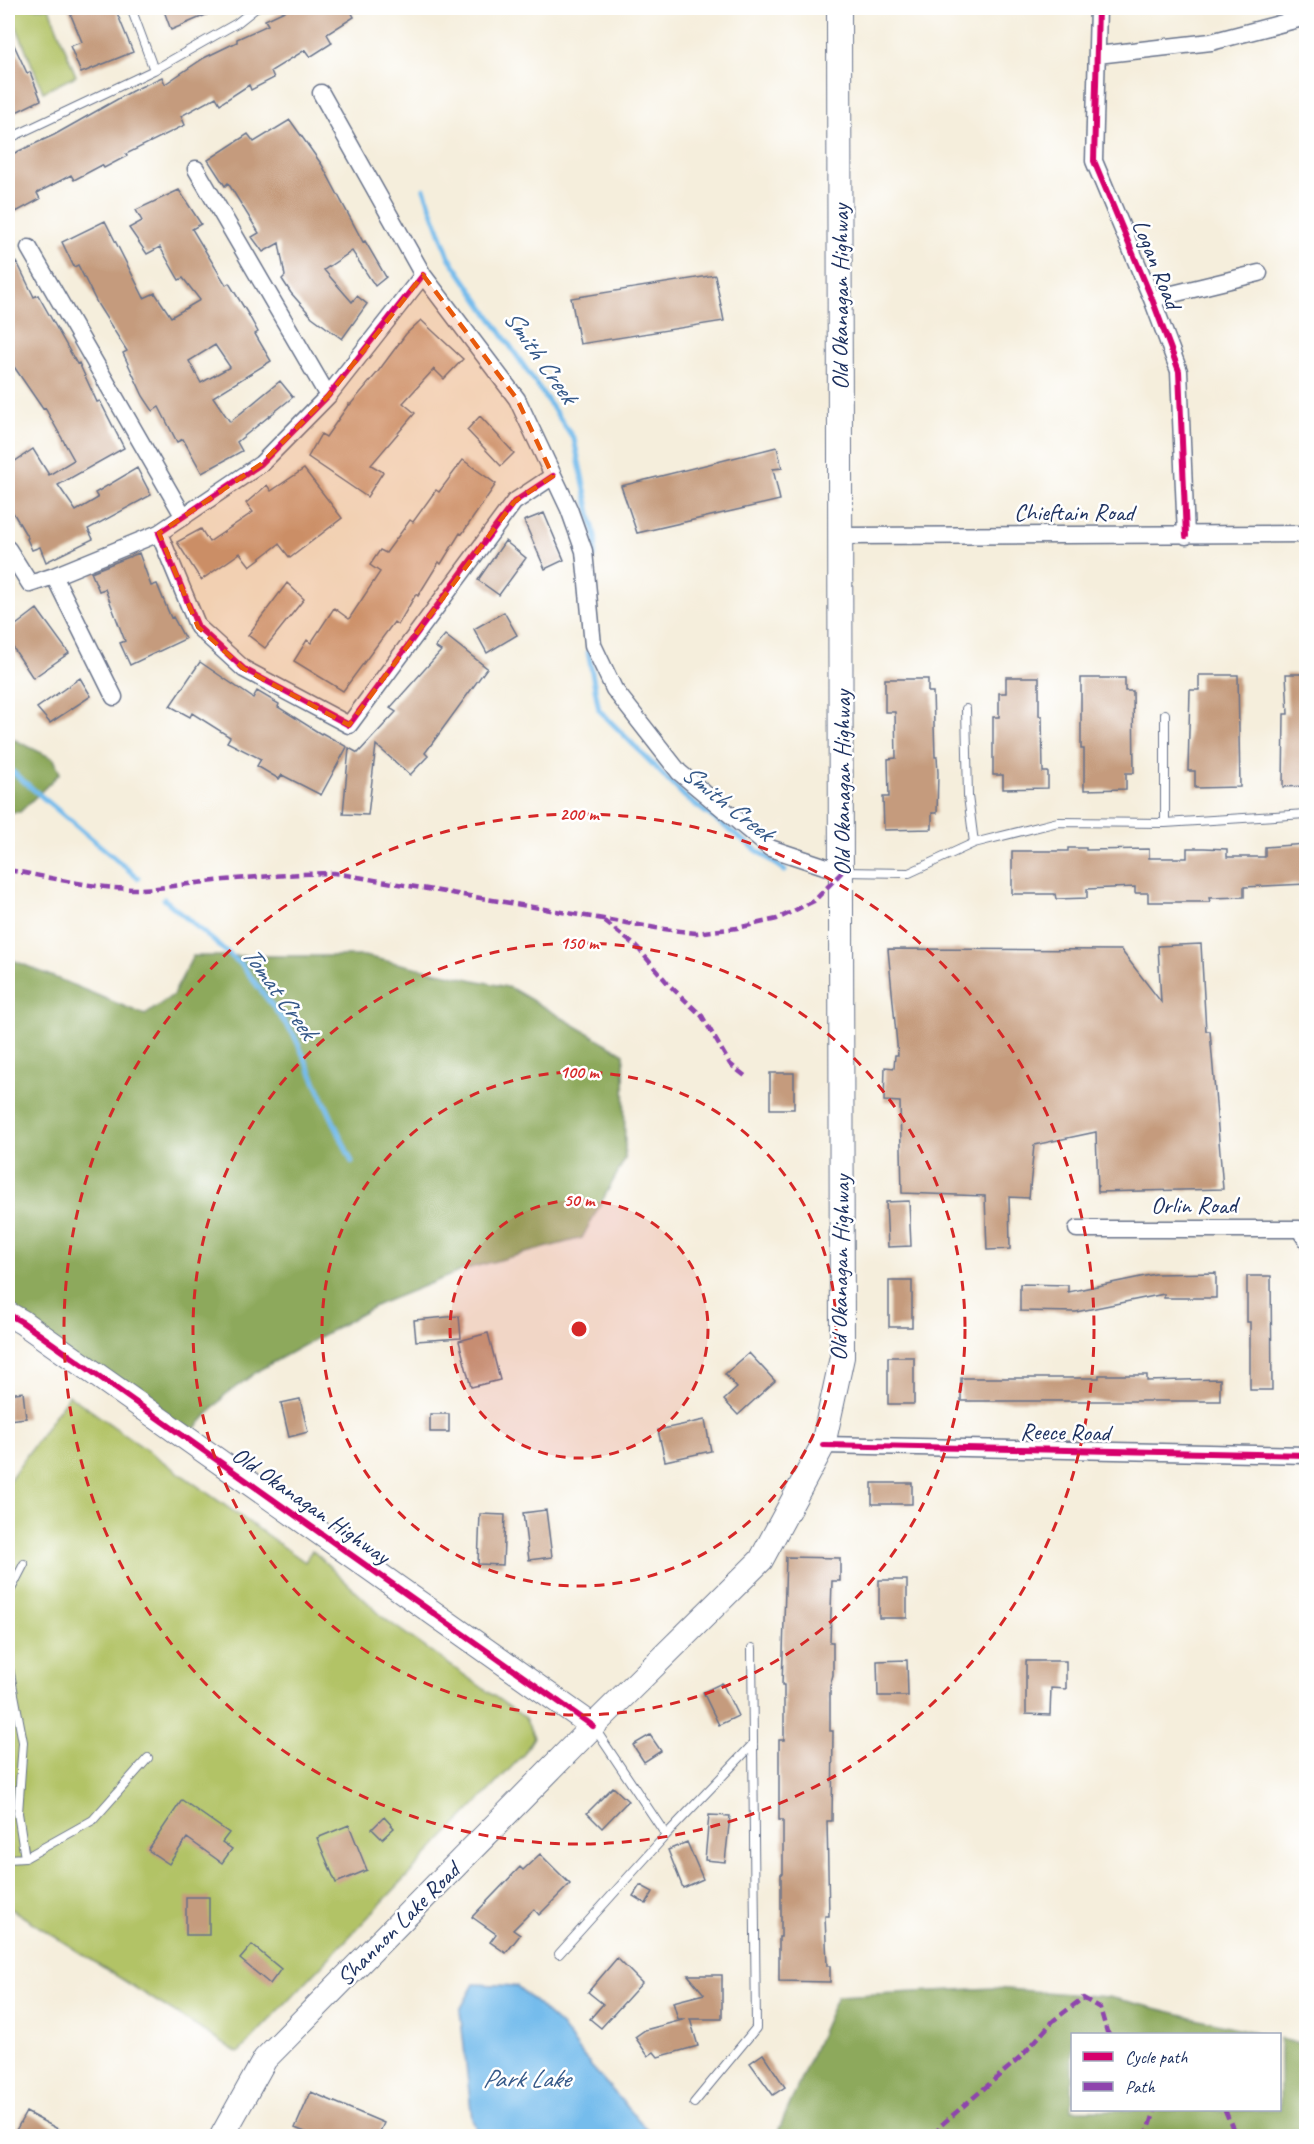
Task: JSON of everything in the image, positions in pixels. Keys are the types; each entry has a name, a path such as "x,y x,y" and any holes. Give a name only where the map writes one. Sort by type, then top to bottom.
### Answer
{"main road":[{"name":"Old Okanagan Highway","path":"8,1314 593,1726 761,1560 823,1445 842,1358 839,8"},
{"name":"Shannon Lake Road","path":"222,2136 265,2059 593,1726"}],"street":[{"name":"Logan Road","path":"1098,8 1094,161 1152,299 1179,371 1186,536"},
{"path":"1097,55 1211,42 1306,17"},
{"path":"321,93 423,275 517,399 569,509 584,551 593,645 614,689 679,772 770,848 842,872"},
{"path":"196,169 328,396"},
{"path":"29,248 184,517"},
{"path":"1152,299 1259,273"},
{"path":"8,549 30,584 159,533 184,517 261,464 328,396 423,275"},
{"path":"159,533 198,627 244,669 349,725 514,502 553,476"},
{"name":"Chieftain Road","path":"841,536 1306,534"},
{"path":"54,576 114,697"},
{"name":"Orlin Road","path":"1077,1229 1299,1229 1306,1239"},
{"name":"Reece Road","path":"823,1445 1306,1455"}],"lane":[{"path":"131,8 154,70"},
{"path":"8,139 154,70 237,23 256,8"},
{"path":"966,709 968,796 974,843"},
{"path":"1165,714 1165,823"},
{"path":"842,872 909,873 974,843 1058,822 1165,823 1306,814"},
{"path":"8,1595 24,1564"},
{"path":"694,2103 756,2028 752,1648"},
{"path":"8,1663 23,1742 18,1814 25,1858"},
{"path":"593,1726 666,1835"},
{"path":"559,1954 666,1835 753,1744"},
{"path":"8,1859 25,1858 93,1820 148,1758"}],"highlighted area":[{"path":"423,275 517,399 553,476 514,502 349,725 244,669 198,627 159,533 261,464 328,396"}],"green space":[{"path":"9,8 49,8 76,76 43,92"},
{"path":"8,734 13,739 54,759 60,773 20,812 8,812"},
{"path":"193,956 364,956 511,988 624,1054 625,1159 582,1238 466,1269 377,1305 261,1369 225,1395 187,1438 8,1322 8,958 145,1015 173,995"},
{"path":"69,1395 305,1562 312,1550 385,1619 525,1718 534,1737 524,1754 238,2053 8,1907 8,1482"},
{"path":"993,1988 1109,1997 1258,2033 1071,2033 1071,2111 1281,2111 1281,2039 1306,2045 1306,2136 776,2136 837,1996"}],"water":[{"name":"Park Lake","path":"474,1984 517,1986 561,2026 590,2065 653,2136 479,2136 472,2119 460,2010"}],"building":[{"path":"68,8 115,8 133,52 81,73 70,46 82,42"},
{"path":"163,8 222,8 171,30"},
{"path":"291,8 349,8 354,17 327,34 332,43 310,57 305,50 271,71 274,78 251,90 249,85 220,104 216,97 181,116 185,125 126,154 127,156 104,168 102,165 74,180 71,175 37,193 40,199 16,212 13,207 8,210 8,156 54,135 132,91 162,77 165,84 204,58 237,42 237,39 268,25 265,20"},
{"path":"8,32 27,73 30,72 41,100 8,116"},
{"path":"290,120 322,165 363,242 365,241 386,277 375,286 352,251 324,270 352,302 357,296 367,304 342,339 312,317 291,293 282,279 285,276 279,243 263,252 252,237 259,233 228,183 225,186 208,160 248,134 254,142"},
{"path":"179,190 201,224 192,229 226,285 229,283 248,314 258,332 255,334 271,361 213,397 230,422 280,381 293,397 237,442 242,451 202,473 183,439 177,442 159,407 153,411 143,396 123,353 127,351 98,305 78,265 74,267 62,242 105,221 144,298 155,293 171,317 200,300 183,278 179,280 160,247 147,254 129,228 142,221 136,210","holes":["215,345 230,367 201,383 189,361"]},
{"path":"17,262 34,297 38,295 77,364 79,363 97,402 100,401 124,448 58,485 76,511 98,498 95,493 137,468 151,495 88,529 93,539 46,562 40,547 32,550 28,538 8,504 8,466 33,449 49,475 74,460 45,408 43,409 8,358 8,267"},
{"path":"715,275 724,321 580,344 571,298"},
{"path":"421,320 463,359 444,379 434,369 403,403 415,413 371,465 383,472 367,497 308,457 321,434 326,437 349,404 377,373 406,334"},
{"path":"480,416 514,453 501,466 467,430"},
{"path":"777,447 782,468 773,469 780,500 637,533 621,486"},
{"path":"463,460 496,484 462,534 460,533 441,564 439,562 418,596 416,594 398,625 394,622 343,691 294,661 307,640 311,643 334,608 349,619 380,572 370,565 380,550 386,553 410,520 413,522 436,490 439,492"},
{"path":"304,469 342,518 290,558 279,544 250,566 240,553 201,580 177,542 201,529 209,542 253,512 246,503 267,485 271,491"},
{"path":"544,513 564,560 545,569 524,521"},
{"path":"505,541 526,558 499,595 478,580"},
{"path":"139,553 151,586 157,584 171,618 173,617 185,639 130,665 120,643 125,641 105,589 99,591 91,572"},
{"path":"287,583 304,599 265,648 248,635"},
{"path":"37,609 69,653 33,678 8,640 8,631"},
{"path":"504,612 517,635 487,653 474,629"},
{"path":"445,635 487,668 425,753 428,756 410,775 376,745 368,815 343,814 349,748 358,753 396,712 390,708 441,651 435,647"},
{"path":"200,662 253,698 257,691 321,734 347,747 321,795 282,775 279,779 257,766 261,759 227,742 230,737 192,713 190,717 170,706"},
{"path":"1286,674 1306,674 1306,786 1283,787 1284,714 1288,714"},
{"path":"1199,675 1238,675 1240,787 1195,788 1195,771 1188,771 1190,690 1199,690"},
{"path":"1006,677 1039,677 1043,772 1048,772 1048,788 1003,789 1003,775 993,775 993,717 999,717 999,693 1006,693"},
{"path":"80,678 91,696 50,723 37,708"},
{"path":"1081,678 1125,678 1125,691 1133,691 1134,773 1126,773 1126,789 1084,790 1084,749 1081,749"},
{"path":"885,679 928,679 928,692 933,692 935,757 937,757 938,773 937,813 932,813 932,829 884,830 883,797 889,797 888,759 896,758 895,712 885,712"},
{"path":"1306,844 1306,884 1244,887 1244,897 1209,898 1210,902 1148,902 1148,893 1135,893 1135,887 1087,889 1087,898 1056,899 1055,894 1012,894 1012,851 1068,851 1068,848 1149,849 1149,858 1187,858 1187,848 1204,848 1227,849 1227,857 1265,857 1265,847"},
{"path":"1201,944 1206,1031 1210,1031 1223,1189 1098,1192 1096,1132 1034,1145 1029,1198 1009,1197 1010,1249 987,1250 985,1196 902,1193 900,1102 884,1101 885,1067 894,1068 895,1055 898,1055 888,949 1121,950 1161,1002 1158,946"},
{"path":"770,1073 794,1073 794,1109 770,1109"},
{"path":"909,1201 911,1246 888,1247 886,1202"},
{"path":"1216,1273 1216,1298 1164,1298 1164,1294 1076,1312 1020,1311 1020,1284 1068,1285 1068,1292 1155,1274"},
{"path":"1247,1276 1271,1276 1272,1390 1250,1390"},
{"path":"889,1281 912,1281 912,1327 889,1327"},
{"path":"459,1316 461,1338 416,1341 414,1320"},
{"path":"488,1333 500,1380 471,1387 459,1341"},
{"path":"749,1353 775,1381 738,1415 724,1400 737,1388 725,1374"},
{"path":"888,1357 914,1357 914,1404 888,1404"},
{"path":"1099,1375 1147,1375 1147,1381 1220,1379 1220,1401 961,1401 961,1378 1099,1378"},
{"path":"23,1392 26,1418 8,1420 8,1394"},
{"path":"300,1399 308,1432 289,1437 281,1403"},
{"path":"430,1414 449,1414 449,1432 430,1432"},
{"path":"705,1420 711,1451 665,1461 658,1430"},
{"path":"872,1483 912,1483 912,1504 872,1504"},
{"path":"546,1510 552,1557 529,1560 523,1513"},
{"path":"480,1514 505,1515 503,1565 478,1564"},
{"path":"786,1557 840,1558 840,1581 832,1581 830,1642 833,1642 833,1675 830,1686 830,1731 833,1731 832,1821 827,1821 829,1916 825,1916 830,1982 779,1981 783,1820 779,1820 779,1740 784,1740 784,1685 782,1685"},
{"path":"879,1580 907,1580 907,1618 879,1618"},
{"path":"907,1660 908,1696 878,1696 877,1661"},
{"path":"1026,1661 1066,1661 1066,1689 1051,1688 1050,1715 1026,1714"},
{"path":"722,1683 738,1716 719,1725 703,1692"},
{"path":"650,1735 661,1751 644,1762 633,1745"},
{"path":"613,1787 628,1801 602,1828 587,1813"},
{"path":"182,1800 229,1833 222,1842 232,1849 222,1863 187,1838 169,1864 148,1850"},
{"path":"709,1815 730,1816 725,1862 705,1860"},
{"path":"384,1817 394,1828 382,1839 372,1829"},
{"path":"349,1825 367,1870 336,1883 317,1838"},
{"path":"687,1842 703,1879 683,1888 668,1850"},
{"path":"540,1854 570,1884 539,1915 534,1909 513,1930 520,1935 506,1953 490,1942 496,1934 472,1917 520,1867 523,1870"},
{"path":"640,1885 653,1892 646,1904 633,1896"},
{"path":"186,1897 209,1897 209,1935 186,1935"},
{"path":"252,1945 281,1969 270,1984 240,1959"},
{"path":"617,1958 642,1983 601,2028 590,2019 603,2004 588,1992"},
{"path":"688,1975 722,1975 722,2019 690,2019 698,2046 658,2057 654,2052 648,2056 635,2037 645,2030 686,2019 678,2019 673,2002 704,1994"},
{"path":"763,2054 785,2087 773,2095 750,2063"},
{"path":"311,2092 384,2123 378,2136 315,2136 295,2128"},
{"path":"26,2112 71,2136 13,2136"}],"waterway":[{"name":"Smith Creek","path":"424,189 449,257 574,439 596,541 594,556"},
{"name":"Smith Creek","path":"588,651 599,710 685,797 785,871"},
{"name":"Tomat Creek","path":"8,768 138,878"},
{"name":"Tomat Creek","path":"164,899 242,965 294,1035 352,1162"}],"marked path":[{"path":"8,870 89,885 138,889 265,876 334,873 696,933 737,928 777,919 814,901 842,872"},
{"path":"604,921 637,947 670,986 702,1016 730,1064 745,1076"},
{"path":"935,2136 940,2126 1021,2057 1054,2020 1083,1998 1100,2008 1108,2033"},
{"path":"1142,2136 1149,2129 1155,2111"},
{"path":"1225,2111 1236,2136"}],"cycle path":[{"path":"1098,8 1094,161 1152,299 1179,371 1186,536"},
{"path":"423,275 328,396 261,464 159,533 198,627 244,669 349,725 514,502 553,476"},
{"path":"8,1314 593,1726"},
{"path":"823,1445 1306,1455"}]}
